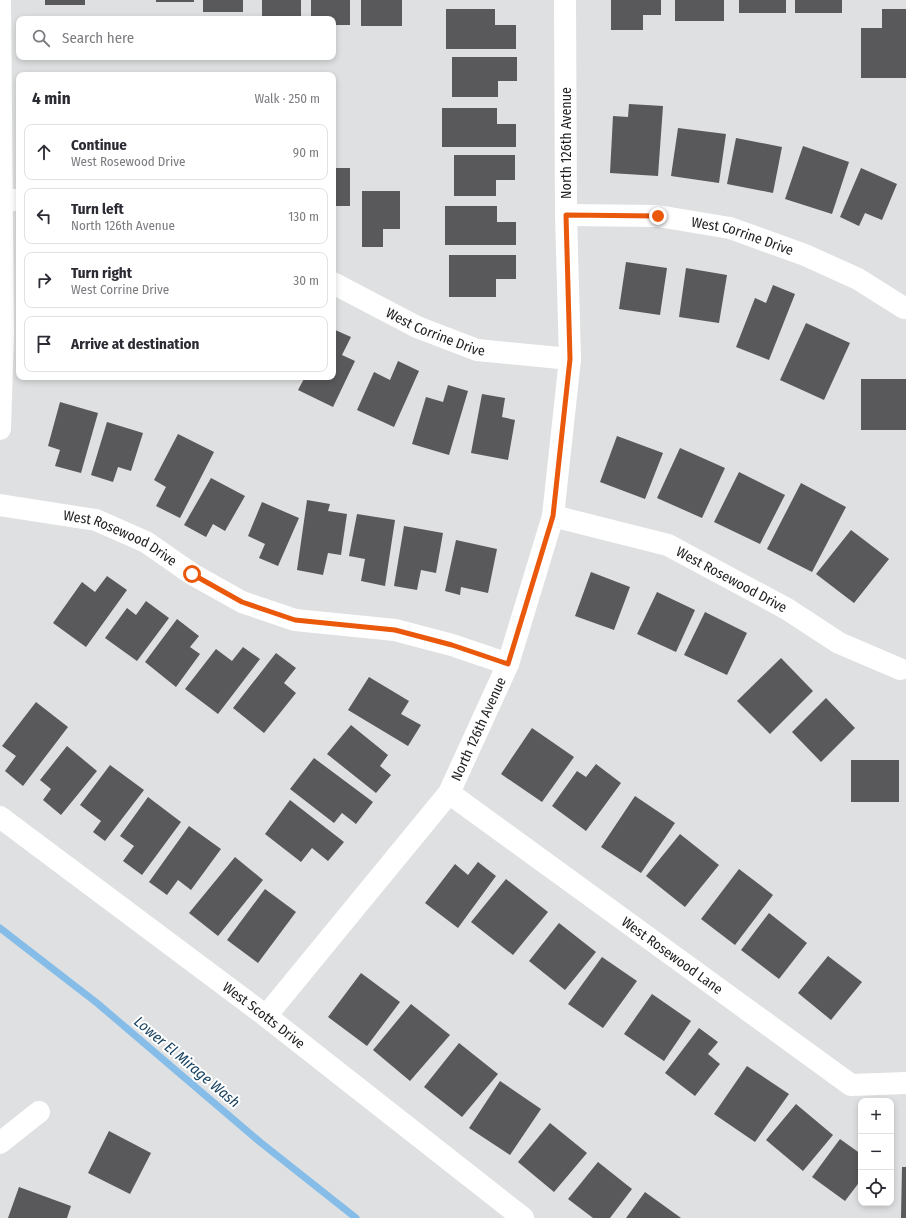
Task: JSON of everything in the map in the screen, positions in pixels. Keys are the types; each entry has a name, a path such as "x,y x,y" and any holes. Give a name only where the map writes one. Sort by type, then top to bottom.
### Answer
{"street":[{"path":"0,0 10,200 2,334 0,429"},
{"name":"North 126th Avenue","path":"266,1016 449,793 508,664 553,516 570,359 566,215 565,0"},
{"name":"West Corrine Drive","path":"566,215 658,216 730,228 811,258 858,279 904,308"},
{"name":"West Corrine Drive","path":"336,285 417,327 477,350 570,359"},
{"name":"West Rosewood Drive","path":"0,505 96,520 146,542 192,574 242,602 295,620 395,630 452,645 508,664"},
{"name":"West Rosewood Drive","path":"553,516 668,545 787,609 839,643 900,669"},
{"name":"West Rosewood Lane","path":"449,793 851,1085 906,1083"},
{"name":"West Scotts Drive","path":"0,817 266,1016 523,1218"},
{"path":"0,1143 39,1112"}],"building":[{"path":"45,0 85,0 85,5 45,5"},
{"path":"156,0 194,0 194,2 156,2"},
{"path":"203,0 243,0 243,12 203,12"},
{"path":"262,0 301,0 301,16 262,16"},
{"path":"311,0 350,0 350,25 336,25 336,16 311,16"},
{"path":"361,0 402,0 402,26 361,26"},
{"path":"611,0 661,0 661,15 643,15 643,30 611,30"},
{"path":"675,0 724,0 724,21 675,21"},
{"path":"739,0 786,0 786,13 739,13"},
{"path":"795,0 842,0 842,13 795,13"},
{"path":"446,9 495,9 495,25 516,25 516,49 446,49"},
{"path":"882,9 906,9 906,78 861,78 861,28 882,28"},
{"path":"452,57 517,57 517,81 498,81 498,97 452,97"},
{"path":"629,104 663,106 658,176 610,173 613,116 628,117"},
{"path":"442,108 497,108 497,124 516,124 516,147 442,147"},
{"path":"678,128 726,134 719,183 671,176"},
{"path":"736,138 782,147 773,193 727,184"},
{"path":"803,146 849,162 832,214 785,199"},
{"path":"454,155 515,155 515,180 496,180 496,196 454,196"},
{"path":"336,168 350,168 350,206 336,206"},
{"path":"861,168 897,184 882,220 865,213 859,226 840,217"},
{"path":"362,191 400,191 400,229 383,229 383,247 362,247"},
{"path":"445,206 497,206 497,222 516,222 516,245 445,245"},
{"path":"449,255 516,255 516,279 496,279 496,297 449,297"},
{"path":"626,262 667,268 660,315 619,309"},
{"path":"686,268 727,275 719,323 679,317"},
{"path":"773,285 795,294 769,360 736,347 755,298 766,303"},
{"path":"806,323 850,343 824,400 780,380"},
{"path":"336,330 351,337 342,355 355,361 333,407 298,390 303,380 336,380"},
{"path":"398,361 419,371 394,427 357,410 374,372 390,380"},
{"path":"861,379 906,379 906,430 861,430"},
{"path":"448,385 468,391 449,455 412,444 426,397 443,402"},
{"path":"482,394 505,398 502,417 515,420 508,460 471,453"},
{"path":"60,402 98,413 81,473 55,466 60,450 48,446"},
{"path":"107,422 143,433 131,471 118,467 113,482 91,475"},
{"path":"178,434 214,452 180,518 156,506 166,487 154,480"},
{"path":"617,436 663,453 645,499 600,482"},
{"path":"680,448 725,468 702,518 657,498"},
{"path":"739,472 785,495 760,544 714,522"},
{"path":"211,478 245,496 225,531 213,524 206,537 184,525"},
{"path":"801,483 846,507 812,572 767,549"},
{"path":"307,500 330,504 328,511 347,514 341,555 328,553 323,575 297,570"},
{"path":"262,502 299,518 278,566 259,558 265,544 248,536"},
{"path":"357,514 395,520 385,586 361,581 365,559 349,556"},
{"path":"404,526 443,533 436,573 421,570 417,590 394,586"},
{"path":"851,530 889,559 854,603 816,574"},
{"path":"456,540 497,549 488,593 461,587 460,595 445,591"},
{"path":"591,572 630,587 614,630 575,616"},
{"path":"107,576 127,590 86,647 53,623 82,582 95,592"},
{"path":"657,592 695,610 676,652 637,634"},
{"path":"146,601 169,618 137,661 105,638 127,608 136,615"},
{"path":"705,612 747,633 727,675 684,655"},
{"path":"177,619 199,636 190,647 200,654 176,687 145,662"},
{"path":"243,647 260,659 218,714 185,689 216,649 232,661"},
{"path":"276,653 296,668 284,683 296,693 264,733 233,708"},
{"path":"781,658 813,691 770,734 737,701"},
{"path":"369,677 409,701 401,714 421,725 408,746 348,710"},
{"path":"826,698 855,728 821,762 792,732"},
{"path":"36,702 68,727 23,786 5,771 16,756 2,746"},
{"path":"351,725 388,755 380,766 391,775 376,793 327,754"},
{"path":"532,728 574,757 542,802 501,774"},
{"path":"67,746 97,771 61,815 43,800 51,789 40,780"},
{"path":"314,758 373,802 356,824 342,813 334,823 290,789"},
{"path":"851,760 899,760 899,802 851,802"},
{"path":"596,764 621,783 586,831 552,806 577,771 586,777"},
{"path":"110,765 144,790 105,841 93,832 101,821 80,805"},
{"path":"635,796 675,823 641,873 601,847"},
{"path":"148,797 181,822 142,875 123,861 134,846 120,836"},
{"path":"290,800 344,842 328,861 312,848 301,862 265,834"},
{"path":"189,826 221,849 191,890 178,880 167,895 149,882"},
{"path":"680,834 719,865 685,907 646,876"},
{"path":"235,857 263,880 218,936 189,913"},
{"path":"478,862 496,876 458,928 425,903 455,864 468,875"},
{"path":"739,869 773,895 735,945 701,919"},
{"path":"506,879 548,912 513,955 471,922"},
{"path":"265,889 296,912 258,963 227,940"},
{"path":"769,913 807,943 779,979 741,950"},
{"path":"559,923 596,952 565,990 529,961"},
{"path":"828,956 862,982 831,1020 798,993"},
{"path":"602,957 637,981 603,1028 568,1004"},
{"path":"361,973 400,1002 367,1046 328,1017"},
{"path":"652,994 691,1021 664,1061 624,1034"},
{"path":"411,1004 450,1035 410,1081 373,1050"},
{"path":"699,1028 718,1042 708,1054 720,1064 695,1096 665,1073"},
{"path":"459,1043 498,1074 462,1117 424,1087"},
{"path":"747,1066 789,1094 755,1142 714,1114"},
{"path":"500,1081 541,1109 510,1155 469,1128"},
{"path":"796,1104 833,1135 803,1171 766,1140"},
{"path":"550,1123 587,1153 554,1192 518,1162"},
{"path":"109,1131 151,1153 130,1194 88,1173"},
{"path":"840,1139 858,1152 858,1184 845,1201 812,1177"},
{"path":"598,1162 632,1189 610,1218 593,1218 568,1199"},
{"path":"902,1167 906,1167 906,1218 901,1218"},
{"path":"19,1187 71,1206 67,1218 8,1218"},
{"path":"645,1192 681,1218 626,1218"}],"waterway":[{"name":"Lower El Mirage Wash","path":"0,928 97,1003 260,1142 356,1218"}],"route":[{"path":"192,574 242,602 295,620 395,630 452,645 508,664 553,516 570,359 566,215 658,216"}]}
